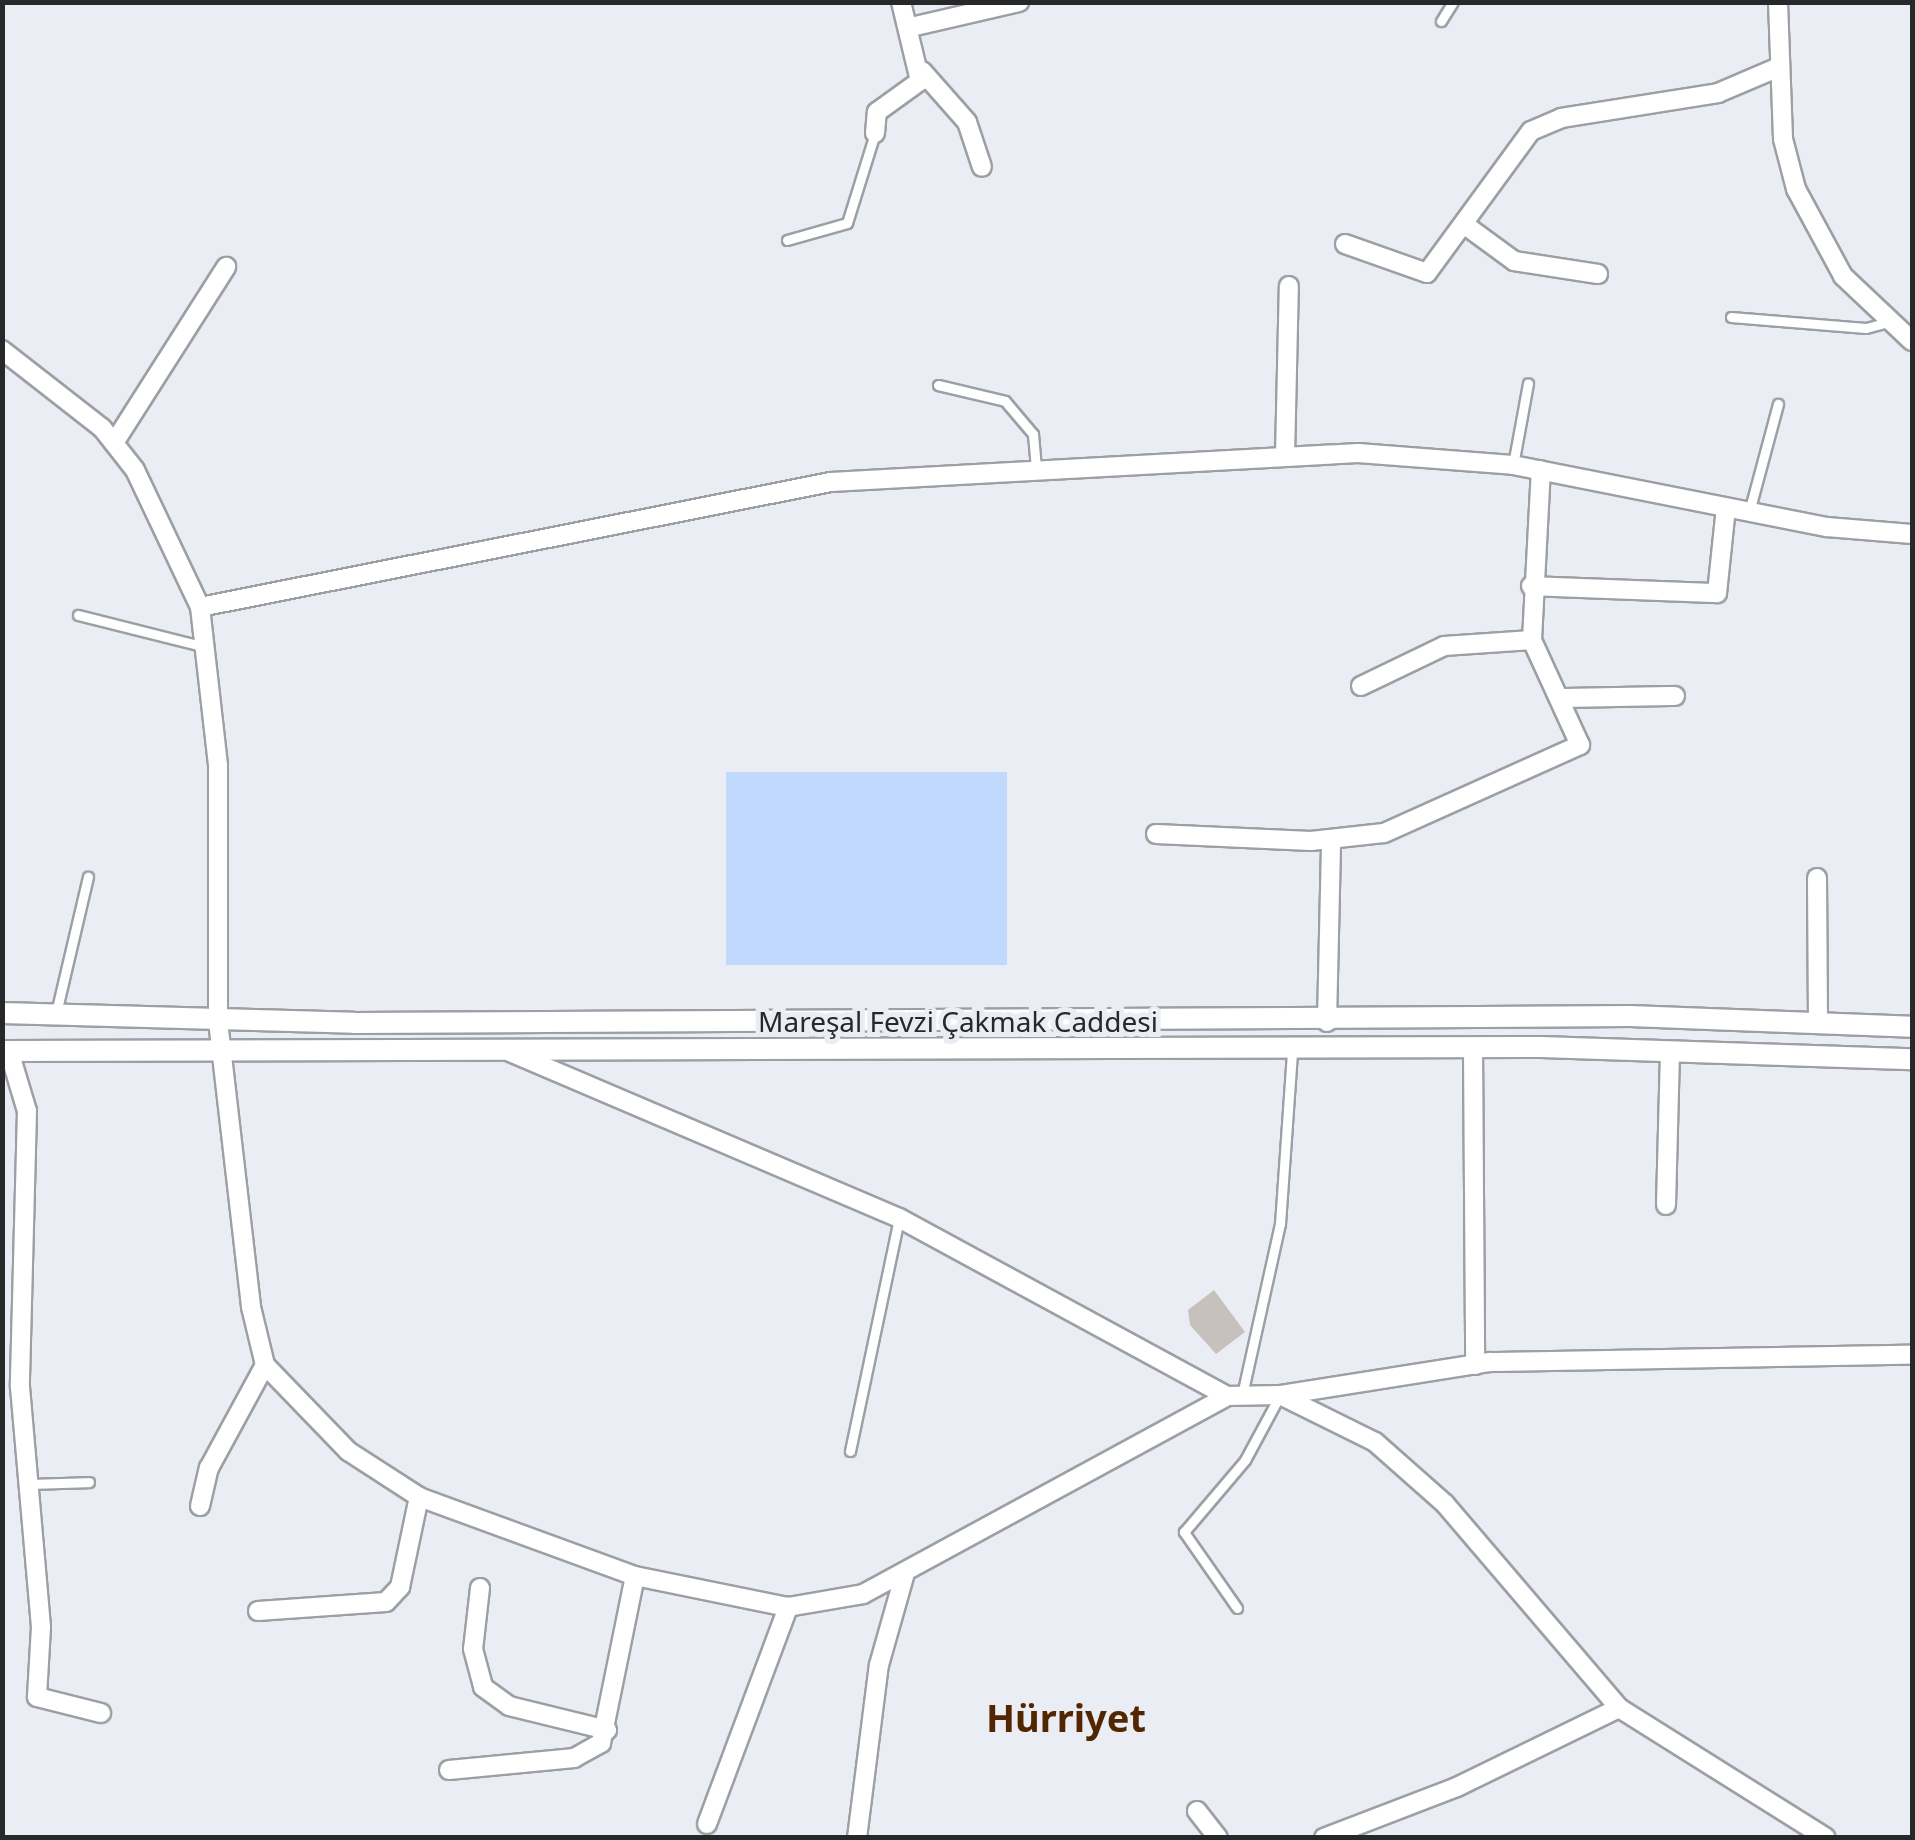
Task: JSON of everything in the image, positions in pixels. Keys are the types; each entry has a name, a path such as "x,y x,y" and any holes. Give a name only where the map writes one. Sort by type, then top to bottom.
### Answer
{"street":[{"path":"900,2 912,26 922,71 967,122 982,167"},
{"path":"912,26 1019,2"},
{"path":"1778,2 1779,67 1796,189 1844,276 1912,341"},
{"path":"1345,244 1427,272 1466,225 1519,143 1543,125 1681,102 1779,67"},
{"path":"874,133 877,112 914,89 922,71"},
{"path":"1466,225 1514,261 1598,274"},
{"path":"114,443 226,267"},
{"path":"1286,456 1290,286"},
{"path":"2,350 114,443 182,557 200,607 218,766 218,1021 227,1051 265,1364 209,1468 200,1506"},
{"path":"200,607 734,498 1036,469 1286,456 1513,466 1749,512 1912,534"},
{"path":"1156,834 1331,840 1418,821 1580,746 1532,640 1531,586 1541,470"},
{"path":"1531,586 1717,593 1726,508"},
{"path":"1362,686 1444,646 1532,640"},
{"path":"1560,698 1675,696"},
{"path":"1326,1022 1331,840"},
{"path":"1817,878 1818,1024"},
{"name":"Mareşal Fevzi Çakmak Caddesi","path":"2,1013 218,1021 1326,1022 1630,1016 1912,1027"},
{"path":"1473,1048 1475,1365"},
{"name":"Mareşal Fevzi Çakmak Caddesi","path":"6,1051 1473,1048 1912,1058"},
{"path":"504,1050 898,1218 1234,1395 1280,1395 1475,1365 1912,1354"},
{"path":"6,1051 27,1112 24,1484 39,1593 36,1697 100,1713"},
{"path":"1666,1205 1670,1051"},
{"path":"265,1364 348,1451 420,1497 635,1576 788,1607 862,1594 1234,1395"},
{"path":"1280,1395 1412,1470 1618,1708 1826,1838"},
{"path":"258,1612 386,1602 400,1587 420,1497"},
{"path":"857,1838 878,1664 904,1573"},
{"path":"449,1770 574,1758 607,1730 635,1576"},
{"path":"480,1588 473,1650 492,1697 607,1730"},
{"path":"707,1824 788,1607"},
{"path":"1324,1838 1457,1787 1618,1708"},
{"path":"1197,1811 1218,1838"}],"lane":[{"path":"1441,21 1453,2"},
{"path":"787,240 847,223 874,133"},
{"path":"1731,317 1892,321"},
{"path":"1513,466 1528,382"},
{"path":"938,384 1005,401 1032,434 1036,469"},
{"path":"1749,512 1778,404"},
{"path":"78,615 204,647"},
{"path":"56,1013 88,877"},
{"path":"1234,1395 1280,1224 1292,1051"},
{"path":"850,1451 898,1218"},
{"path":"1237,1608 1184,1532 1244,1460 1280,1395"},
{"path":"24,1484 89,1482"}],"shaded area":[{"path":"726,772 1007,772 1007,965 726,965"}],"building":[{"path":"1214,1290 1245,1332 1216,1354 1190,1325 1188,1310"}],"district":[{"name":"Hürriyet","path":"1066,1718"}]}
